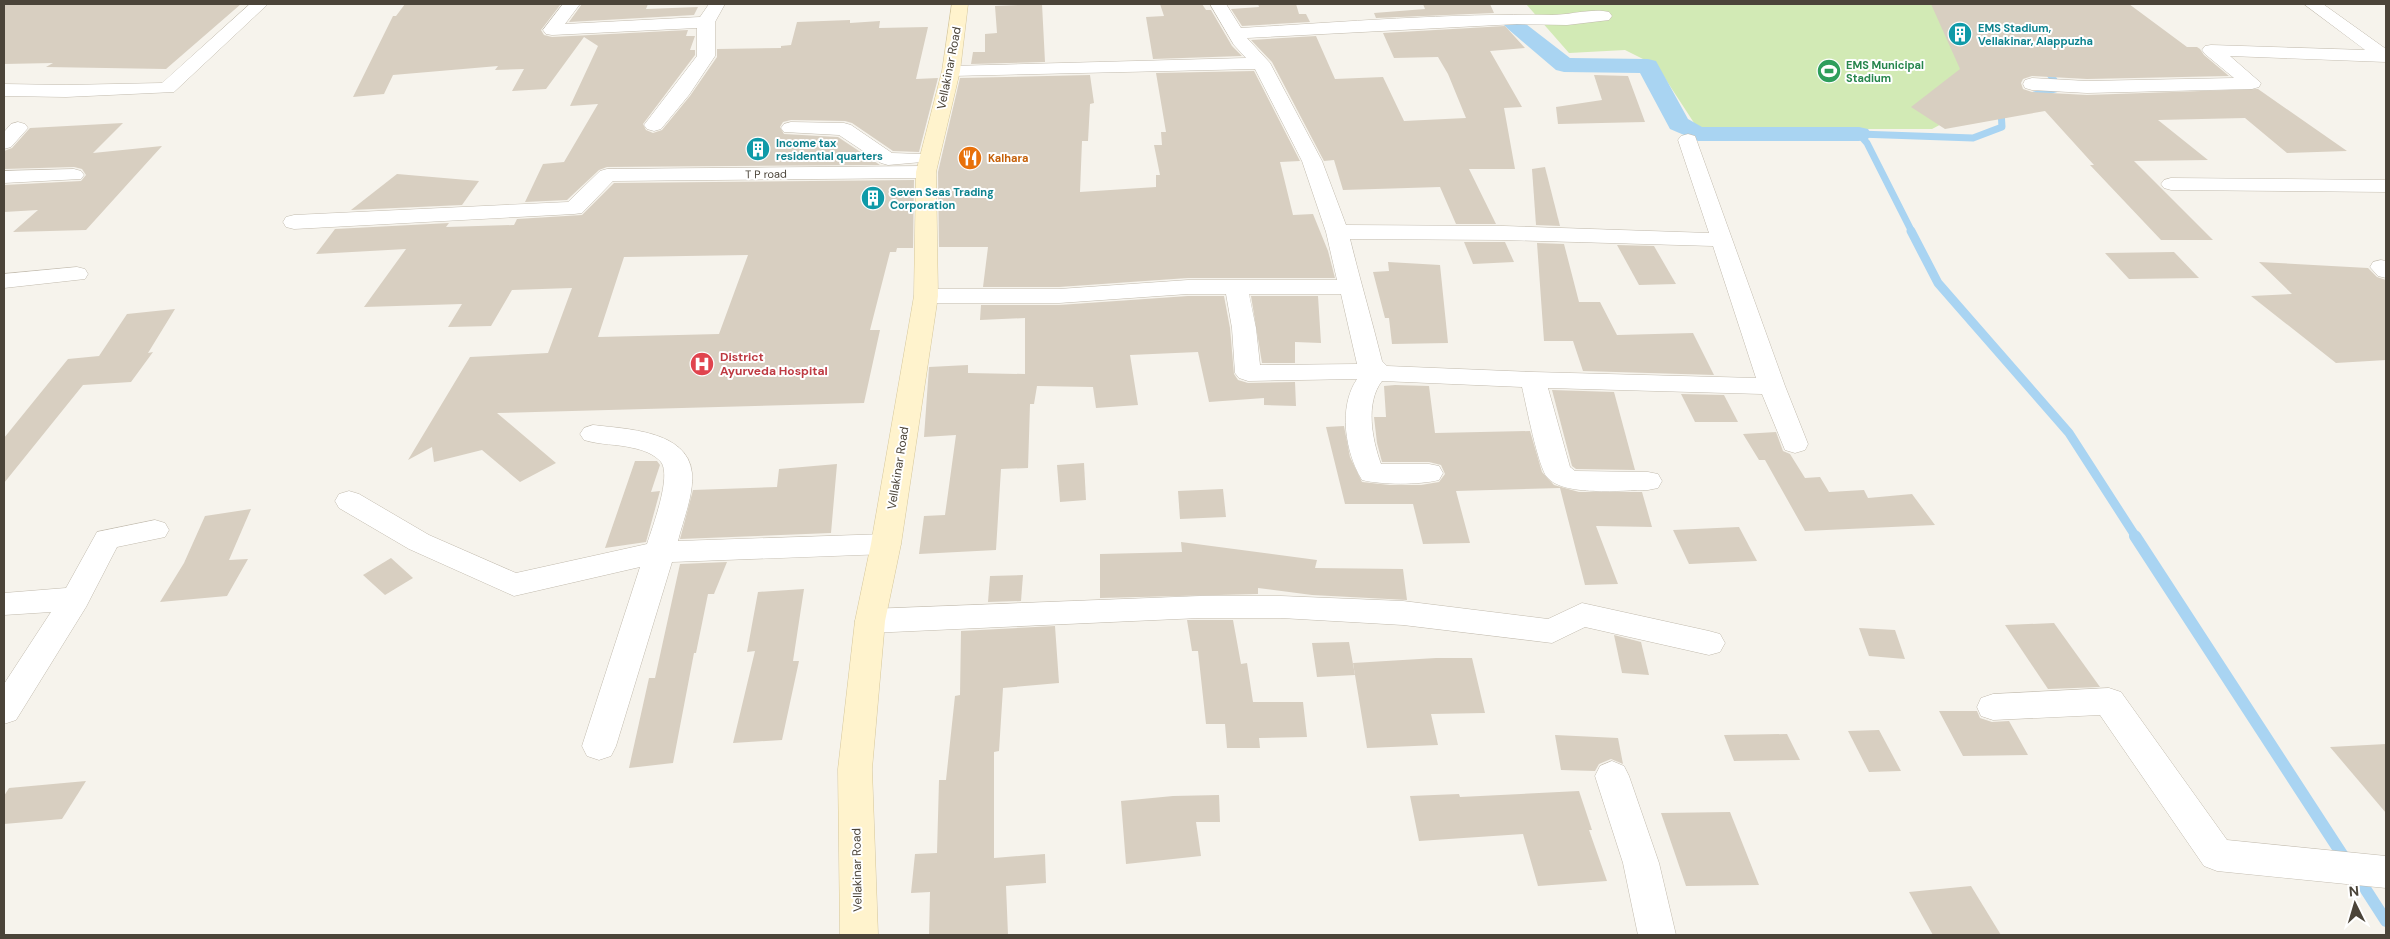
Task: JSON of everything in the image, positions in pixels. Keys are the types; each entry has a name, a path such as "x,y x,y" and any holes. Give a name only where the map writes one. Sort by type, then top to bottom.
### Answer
{"main road":[{"name":"Vellakinar Road","path":"859,935 855,770 870,621 886,544 926,296 928,164 951,71 960,4"}],"street":[{"path":"4,90 66,92 167,88 260,4"},
{"path":"572,4 552,30 706,22"},
{"path":"654,125 706,56 706,22 717,4"},
{"path":"1218,4 1243,45 1261,63 1312,161 1337,232 1350,287 1357,304 1370,364 1376,371"},
{"path":"2312,4 2386,56"},
{"path":"1236,33 1517,19 1567,20 1603,16"},
{"path":"2032,84 2087,87 2252,83 2211,50 2386,56"},
{"path":"951,71 1261,63"},
{"path":"4,142 18,128"},
{"path":"791,128 844,129 888,159 928,164"},
{"path":"1688,140 1720,240 1772,386 1795,444"},
{"name":"T P road","path":"294,222 574,208 607,175 928,164"},
{"path":"4,177 74,175"},
{"path":"2171,184 2386,186"},
{"path":"1337,232 1504,233 1720,240"},
{"path":"4,281 77,274"},
{"path":"926,296 1059,296 1188,287 1350,287"},
{"path":"1236,287 1244,328 1248,373 1376,371 1395,374 1533,380 1772,386"},
{"path":"1376,371 1360,396 1362,440 1369,468 1372,473 1430,473"},
{"path":"1533,380 1557,471 1566,478 1574,480 1648,481"},
{"path":"593,434 633,439 658,446 674,458 678,473 676,492 660,552 599,746"},
{"path":"349,501 419,542 514,585 660,552 886,544"},
{"path":"4,711 42,602 107,539 155,530"},
{"path":"870,621 1200,608 1281,607 1403,613 1552,631 1582,615 1709,643"},
{"path":"1993,707 2109,700 2217,855 2386,872"},
{"path":"1612,776 1641,863 1657,935"}],"green space":[{"name":"EMS Municipal Stadium","path":"1526,4 1970,4 2006,90 1932,129 1698,129 1657,66 1625,50 1569,53"}],"building":[{"path":"241,4 166,69 46,67 53,63 4,64 4,5"},
{"path":"405,4 561,4 541,30 544,35 552,37 688,30 686,36 695,36 690,50 695,50 695,55 643,124 646,130 653,133 662,130 690,96 717,57 717,49 781,48 781,46 791,45 797,22 850,20 850,23 880,21 879,28 928,27 916,79 938,78 919,152 893,151 852,123 845,121 791,120 783,122 780,127 784,134 838,137 880,165 607,167 599,170 567,200 525,202 543,164 564,162 598,104 570,106 598,46 584,37 546,89 512,91 524,69 495,70 498,66 393,75 384,94 353,97 393,16 396,16"},
{"path":"582,4 648,4 646,9 698,7 694,15 569,22"},
{"path":"1042,4 1045,62 971,64 973,52 985,52 985,34 997,33 995,6"},
{"path":"1160,4 1202,4 1206,10 1211,10 1232,46 1242,56 1153,59 1146,17 1164,16"},
{"path":"1258,4 1296,4 1299,14 1306,14 1310,22 1242,26 1231,9 1259,7"},
{"path":"1423,4 1490,4 1494,13 1376,18 1374,13 1425,9"},
{"path":"1931,4 2129,4 2187,47 2197,47 2200,49 2204,55 2229,76 2087,79 2032,76 2023,79 2021,83 2023,89 2032,92 2087,95 2258,89 2347,151 2287,153 2245,118 2158,120 2208,160 2134,161 2213,240 2161,240 2090,165 2094,165 2045,111 1945,129 1911,107 1960,69"},
{"path":"1505,26 1525,48 1490,51 1522,107 1504,108 1515,169 1469,169 1496,224 1456,224 1440,187 1343,190 1334,160 1324,161 1272,62 1251,40 1316,36 1335,79 1383,77 1404,121 1466,118 1448,74 1438,57 1394,58 1383,33"},
{"path":"1254,71 1300,161 1280,162 1293,215 1313,214 1328,251 1335,278 1188,278 1059,287 983,287 988,247 939,247 938,172 960,78 1090,75 1094,103 1090,104 1088,141 1082,141 1080,192 1156,187 1156,175 1160,175 1154,145 1162,145 1161,132 1166,132 1156,73"},
{"path":"1594,75 1628,76 1645,122 1558,124 1556,107 1602,100"},
{"path":"123,123 93,153 162,146 86,230 13,232 38,210 4,212 4,185 81,181 86,175 82,169 74,167 4,169 4,151 12,148 30,128"},
{"path":"1545,167 1560,226 1536,225 1532,169"},
{"path":"397,174 479,181 462,205 351,210"},
{"path":"914,180 913,248 897,248 896,252 890,252 870,330 880,330 864,403 497,413 556,463 520,482 482,450 434,462 432,447 408,460 470,357 548,353 572,288 512,290 491,326 448,327 462,304 364,307 406,249 316,254 335,229 449,223 446,227 514,225 517,219 582,215 614,183","holes":["748,255 719,334 598,337 624,257"]},
{"path":"1464,242 1505,242 1514,262 1473,264"},
{"path":"1537,243 1564,244 1579,302 1600,302 1617,335 1693,333 1714,375 1583,371 1573,341 1544,341"},
{"path":"1617,245 1654,246 1676,284 1639,285"},
{"path":"2174,252 2199,278 2129,279 2105,253"},
{"path":"1388,262 1440,265 1448,343 1392,344 1389,318 1385,318 1373,272 1389,271"},
{"path":"2259,262 2368,268 2377,277 2386,280 2386,360 2336,363 2251,296 2292,294"},
{"path":"1188,296 1224,296 1230,328 1234,374 1238,380 1248,383 1295,382 1296,406 1264,405 1264,398 1209,402 1198,352 1130,355 1138,405 1096,408 1093,387 1037,386 1034,404 1030,404 1028,468 1001,469 996,550 919,554 924,516 945,515 956,435 924,437 929,367 968,365 968,373 1025,374 1025,318 980,320 981,305 1059,305"},
{"path":"1251,296 1318,296 1321,343 1295,342 1295,363 1262,363"},
{"path":"175,309 148,353 153,352 131,382 83,385 4,483 4,438 68,359 99,356 127,314"},
{"path":"1384,386 1429,386 1435,433 1530,431 1542,472 1554,485 1579,492 1642,492 1652,527 1596,526 1618,584 1585,585 1560,488 1456,491 1470,543 1423,544 1413,504 1345,504 1326,427 1344,426 1350,457 1362,482 1390,485 1421,485 1439,482 1445,474 1441,465 1429,462 1382,462 1377,443 1374,417 1386,417"},
{"path":"1552,390 1614,392 1635,470 1576,469 1572,466"},
{"path":"1681,394 1724,395 1738,422 1695,422"},
{"path":"1776,432 1783,451 1790,454 1805,478 1820,477 1829,492 1864,490 1868,498 1912,494 1935,525 1805,531 1765,460 1759,460 1743,434"},
{"path":"635,461 657,461 660,465 651,492 660,491 646,542 605,548"},
{"path":"1084,463 1086,500 1060,502 1057,465"},
{"path":"837,464 831,533 680,539 693,490 777,487 779,469"},
{"path":"1223,489 1226,517 1180,519 1178,491"},
{"path":"251,509 229,560 248,559 227,596 160,602 184,563 205,516"},
{"path":"1739,527 1757,561 1689,564 1673,530"},
{"path":"1181,542 1317,560 1315,568 1403,569 1407,600 1312,595 1258,588 1258,594 1100,598 1100,554 1182,552"},
{"path":"391,558 413,578 385,595 363,575"},
{"path":"727,562 714,594 708,594 696,653 694,653 673,763 629,768 649,678 655,678 680,564"},
{"path":"1023,575 1021,601 988,602 990,576"},
{"path":"804,589 793,661 799,661 782,740 733,743 755,651 747,652 758,592"},
{"path":"1187,620 1233,620 1241,664 1247,663 1253,702 1303,702 1307,737 1259,738 1260,748 1227,748 1225,724 1206,724 1198,651 1192,651"},
{"path":"2054,623 2100,687 2048,689 2005,625"},
{"path":"1055,626 1059,683 1003,688 999,751 994,752 994,858 1045,854 1046,883 1006,886 1008,935 929,935 930,892 911,893 915,854 937,853 939,780 946,780 955,696 960,695 961,631"},
{"path":"1859,628 1895,630 1905,659 1869,656"},
{"path":"1614,635 1641,642 1649,675 1622,673"},
{"path":"1349,642 1355,675 1317,677 1312,643"},
{"path":"1436,658 1472,658 1485,713 1431,714 1438,745 1367,748 1353,663"},
{"path":"1939,711 1977,711 1980,718 1992,722 2009,721 2028,755 1963,756"},
{"path":"1879,730 1901,771 1869,772 1848,731"},
{"path":"1787,734 1800,760 1734,761 1724,735"},
{"path":"1555,735 1618,738 1623,764 1611,759 1599,764 1595,771 1561,770"},
{"path":"2386,744 2386,813 2330,747"},
{"path":"86,781 62,819 4,824 4,796 9,788"},
{"path":"1579,791 1592,830 1589,830 1607,881 1538,886 1523,834 1419,841 1410,796 1459,794 1460,797"},
{"path":"1219,795 1220,822 1196,822 1201,856 1126,864 1121,801 1173,796"},
{"path":"1730,812 1759,885 1686,886 1661,813"},
{"path":"1971,886 2001,935 1933,935 1909,892"}],"waterway":[{"path":"1515,25 1564,65 1648,66 1678,124 1698,134 1859,134"},
{"path":"2031,96 2059,88 2044,65"},
{"path":"1912,232 1867,143 1859,134 1973,138 2002,127 2001,111 1998,108"},
{"path":"1911,231 1938,283 2069,433 2136,537"},
{"path":"2135,536 2347,862"},
{"path":"2357,876 2386,921"}],"place":[{"name":"EMS Stadium, Vellakinar, Alappuzha","path":"1960,34"},
{"name":"EMS Municipal Stadium","path":"1829,71"},
{"name":"Income tax residential quarters","path":"758,149"},
{"name":"Kalhara","path":"970,158"},
{"name":"Seven Seas Trading Corporation","path":"873,198"},
{"name":"District Ayurveda Hospital","path":"702,364"}]}
